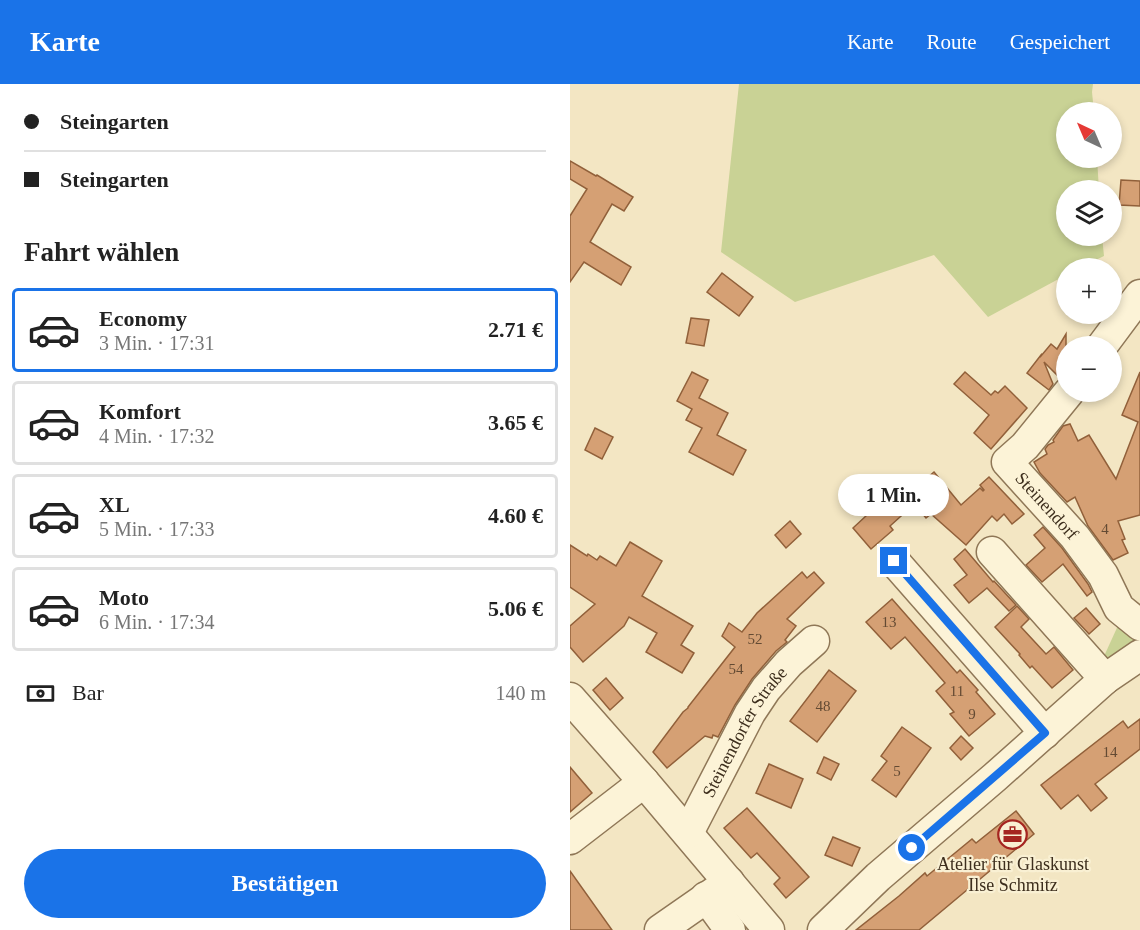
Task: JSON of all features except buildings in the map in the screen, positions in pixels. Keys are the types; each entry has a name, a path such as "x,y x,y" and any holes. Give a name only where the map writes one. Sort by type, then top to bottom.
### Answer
{"street":[{"path":"1109,336 1140,295"},
{"name":"Steinendorf","path":"1061,402 1025,446 1007,462 1075,537 1103,575 1119,608 1140,626"},
{"path":"992,552 1105,679"},
{"path":"894,561 1045,733"},
{"name":"Steinendorfer Straße","path":"688,833 750,713 766,689 789,663 814,641"},
{"path":"823,930 878,877 1105,679 1140,655"},
{"path":"570,698 688,833 718,889 730,930"},
{"path":"570,839 644,782"},
{"path":"660,930 718,889"},
{"path":"718,889 769,930"}],"green space":[{"path":"739,84 1093,84 1093,102 1056,102 1056,168 1098,168 1098,180 1056,180 1056,246 1103,246 1104,256 1100,258 1056,258 1056,280 988,317 934,255 795,302 721,252"},
{"path":"1121,619 1140,632 1140,645 1100,665"}],"place":[{"name":"Atelier für Glaskunst Ilse Schmitz","path":"1013,835"}],"route":[{"path":"894,561 1045,733 912,848"}]}
